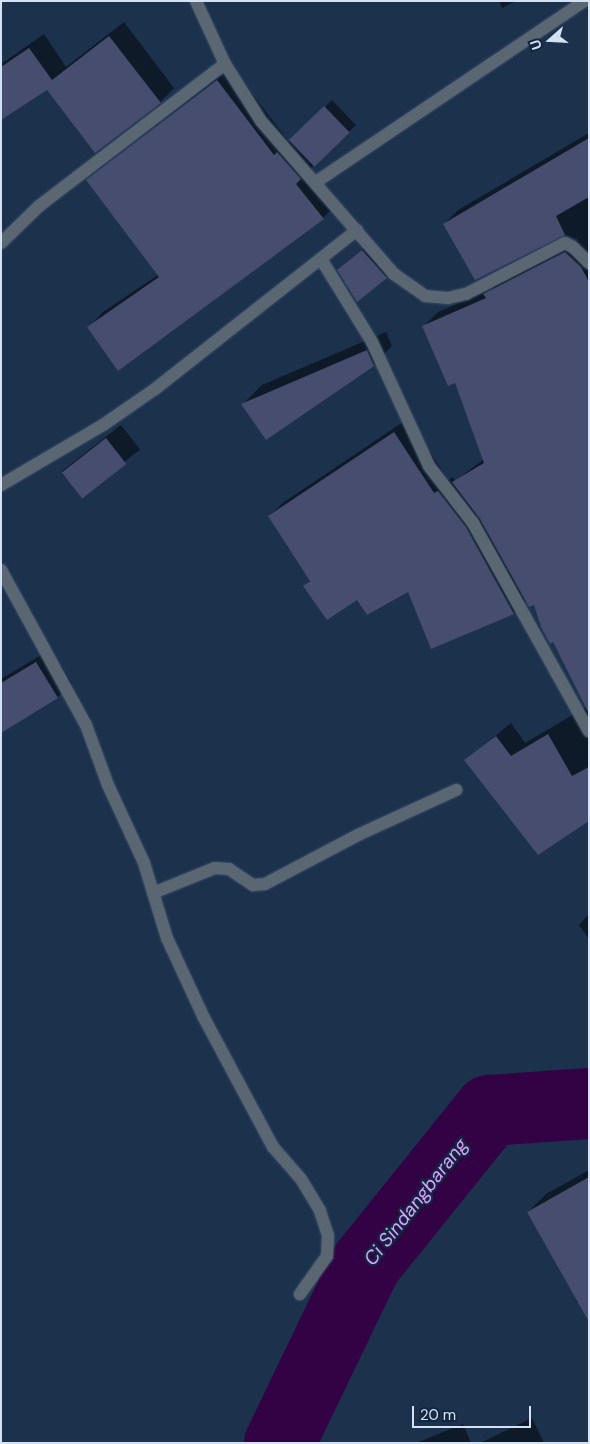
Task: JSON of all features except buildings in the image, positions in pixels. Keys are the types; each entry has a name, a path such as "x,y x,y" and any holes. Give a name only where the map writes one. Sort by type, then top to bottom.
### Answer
{"street":[{"path":"196,1 225,64 261,121 394,274 425,296 448,298 466,294 565,243 574,247 589,263"},
{"path":"316,182 584,1"},
{"path":"1,243 39,206 225,64"},
{"path":"1,485 102,425 155,388 356,230"},
{"path":"321,259 372,342 430,466 473,524 589,731"},
{"path":"1,570 86,725 153,893 167,938 246,1102 273,1147 301,1179 320,1211 328,1236 327,1256 300,1294"},
{"path":"153,893 215,868 229,869 253,885 266,884 360,834 456,790"}],"waterway":[{"name":"Ci Sindangbarang","path":"279,1443 365,1264 489,1110 589,1103"}]}
